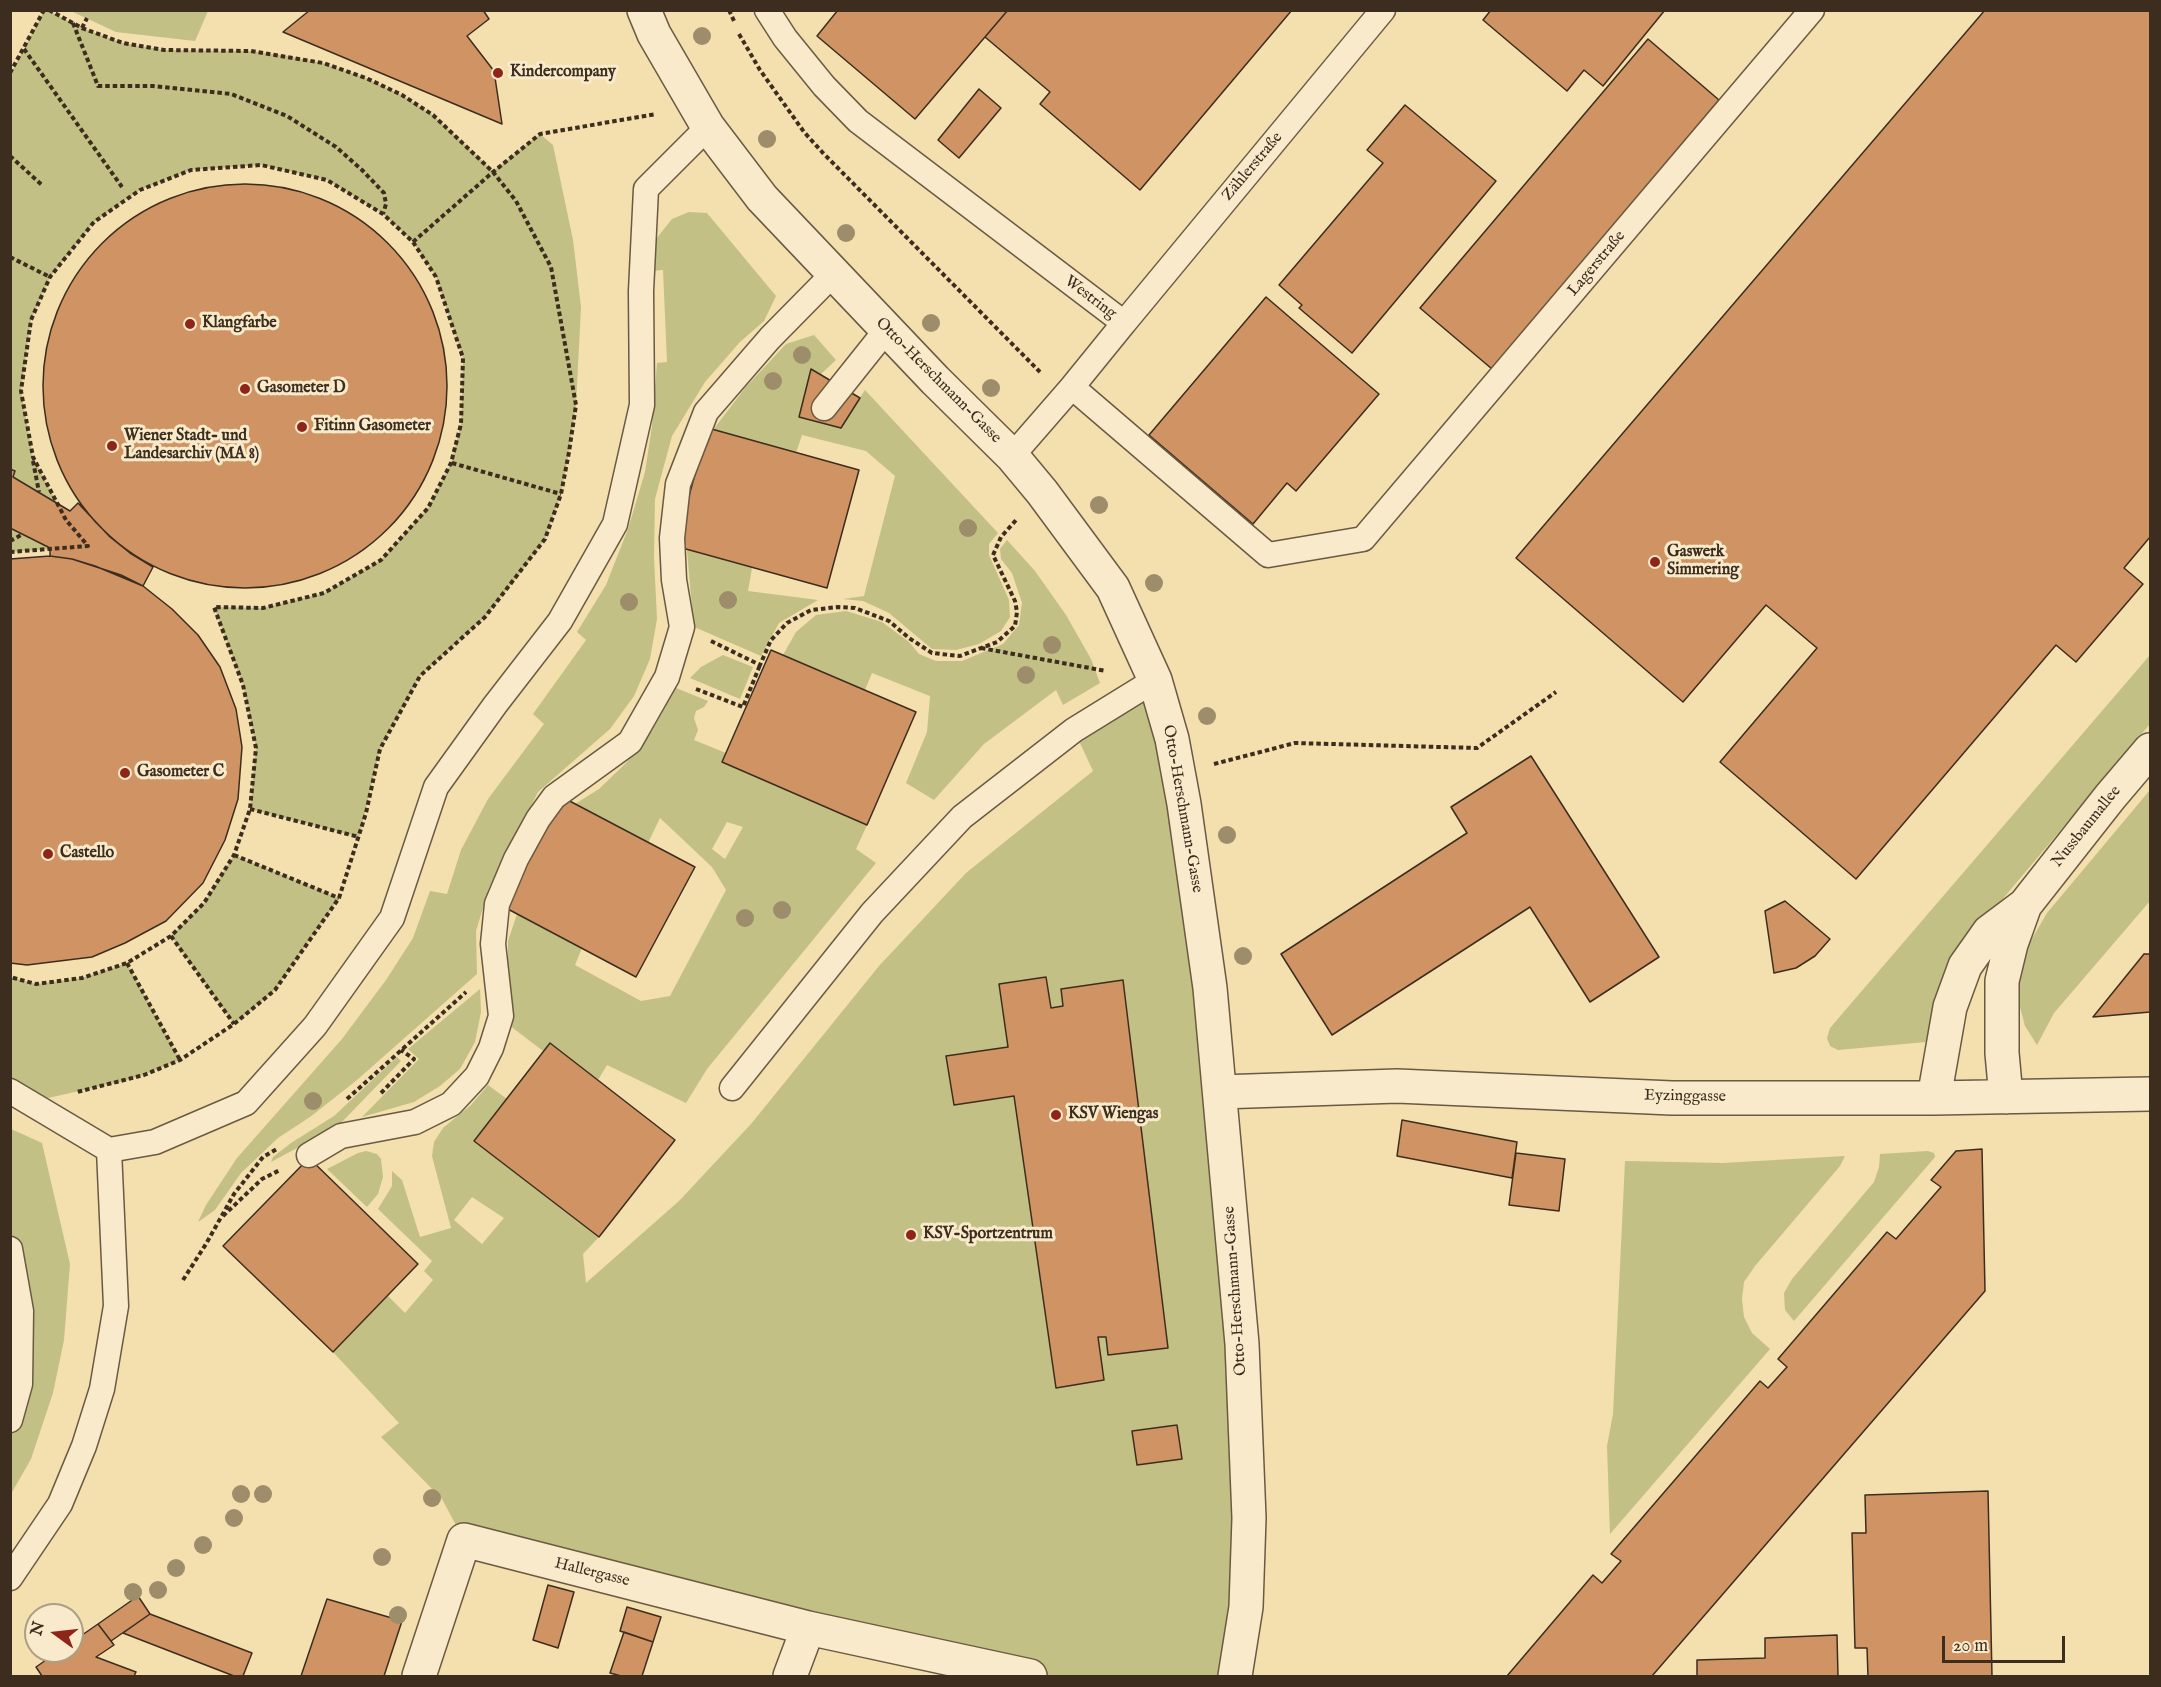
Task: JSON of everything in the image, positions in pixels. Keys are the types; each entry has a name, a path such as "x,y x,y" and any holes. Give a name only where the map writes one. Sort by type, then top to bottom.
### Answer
{"street":[{"name":"Otto-Herschmann-Gasse","path":"644,10 654,34 702,117 762,198 833,274 1012,456 1042,492 1113,588 1155,680 1172,739 1179,774 1210,988 1242,1344 1249,1518 1246,1607 1235,1677"},
{"name":"Nussbaumallee","path":"1934,1098 1950,1008 1965,966 1989,932 2025,905 2110,797 2151,750"},
{"name":"Nussbaumallee","path":"2006,1097 2002,1053 2002,981 2025,905"},
{"name":"Eyzinggasse","path":"1220,1092 1396,1086 1671,1098 1934,1098 2151,1094"},
{"name":"Hallergasse","path":"419,1677 464,1540 808,1628"},
{"path":"790,1677 808,1628 1030,1677"}],"lane":[{"name":"Westring","path":"767,10 785,38 824,86 858,121 1124,323 1012,456"},
{"name":"Zählerstraße","path":"1124,323 1383,10"},
{"name":"Lagerstraße","path":"1069,391 1268,555 1363,539 1812,10"},
{"path":"20,1097 109,1150 156,1142 246,1103 315,1026 392,918 436,788 495,705 560,621 615,524 642,405 641,291 646,189 702,117"},
{"path":"309,1155 341,1136 415,1122 451,1104 477,1076 491,1048 501,1016 493,944 497,904 516,859 538,819 554,796 630,741 667,677 682,627 674,580 672,538 678,484 706,412 770,338 833,274"},
{"path":"824,408 887,329"},
{"path":"732,1088 872,913 962,817 1074,730 1155,680"},
{"path":"10,1578 60,1504 84,1446 102,1389 116,1306 109,1150"},
{"path":"10,1250 21,1322 20,1384 10,1420"}],"path":[{"path":"10,73 44,10"},
{"path":"20,1097 144,1076 180,1060 234,1024 275,990 339,898 359,837 380,749 420,676 485,617 545,539 561,494 576,405 551,267 516,201 493,172 433,114 402,95 366,78 323,63 250,51 164,50 123,43 82,28 49,10"},
{"path":"729,10 760,70 823,153 1069,391"},
{"path":"82,28 87,18"},
{"path":"73,23 98,86 153,86 231,94 287,116 336,147 362,170 384,193 386,204 383,214"},
{"path":"24,49 122,187"},
{"path":"413,242 540,134 702,117"},
{"path":"10,156 42,184"},
{"path":"10,977 36,984 70,980 127,963 171,936 204,903 234,855 250,809 256,747 243,685 214,607 263,608 324,593 381,560 428,508 452,463 461,424 463,358 436,277 413,242 383,214 327,180 261,165 191,170 140,190 93,222 50,278 31,320 21,391 39,492"},
{"path":"10,257 50,278"},
{"path":"10,552 88,546 66,520 33,457"},
{"path":"452,463 561,494"},
{"path":"667,677 742,707 771,640 787,623 811,610 838,606 855,608 889,621 932,653 960,656 997,642 1015,626 1017,612 1015,601 993,555 1001,537 1042,492"},
{"path":"10,541 23,534"},
{"path":"682,627 760,665"},
{"path":"980,648 1155,680"},
{"path":"1179,774 1295,743 1477,748 1556,692"},
{"path":"250,809 359,837"},
{"path":"234,855 339,898"},
{"path":"171,936 234,1024"},
{"path":"127,963 180,1060"},
{"path":"220,1219 262,1179"}],"shaded area":[{"path":"74,10 208,11 195,41 116,32 73,12"},
{"path":"44,11 49,11 82,28 123,43 164,50 251,51 287,56 323,63 366,78 402,95 433,115 493,171 540,134 553,145 573,240 581,307 576,405 561,494 545,539 521,572 485,617 420,676 380,749 359,837 250,809 256,747 243,685 214,607 263,608 324,593 381,560 428,508 451,463 461,424 463,358 436,277 413,242 383,214 327,180 261,165 191,170 140,190 94,222 50,277 31,320 21,391 33,457 66,520 88,546 11,552 11,73"},
{"path":"689,212 707,213 776,296 764,321 740,342 705,382 672,436 655,499 654,557 657,619 650,659 634,696 610,729 538,792 489,888 476,931 477,974 357,1080 310,1117 278,1138 241,1173 215,1210 198,1222 206,1205 237,1158 342,1039 386,980 413,938 430,891 447,894 461,850 488,799 544,724 533,714 586,640 577,632 606,585 628,529 645,472 652,426 657,363 667,362 663,270 652,271 656,239 672,219"},
{"path":"814,335 836,360 821,374 811,369 799,416 841,428 865,390 998,533 989,544 989,555 1009,600 1010,617 1001,631 979,644 956,650 932,649 889,613 863,601 843,599 864,596 895,476 866,451 802,435 796,453 713,430 745,388 786,344"},
{"path":"1007,540 1035,571 1066,615 1091,659 1100,683 1063,705 1056,690 984,744 934,800 906,783 927,732 930,696 872,673 865,690 783,655 796,632 816,615 846,611 882,622 909,642 919,654 936,661 962,661 1003,644 1019,625 1022,603 1012,573 1001,559 1000,549"},
{"path":"687,550 752,568 748,591 818,600 779,623 761,656 692,626"},
{"path":"723,655 753,667 740,699 690,678 701,667"},
{"path":"2150,655 2150,724 1958,952 1934,1029 1926,1042 1838,1050 1830,1046 1827,1038 1830,1028"},
{"name":"KSV-Sportzentrum","path":"1155,680 1242,1344 1235,1676 1030,1676 464,1540 442,1499 381,1437 399,1423 333,1352 388,1296 405,1313 433,1280 424,1271 432,1261 378,1209 392,1186 392,1171 402,1180 420,1237 451,1228 432,1156 434,1142 443,1128 471,1105 488,1085 507,1099 474,1141 599,1237 583,1254 586,1283 679,1201 751,1124 879,966 966,873 1093,771 1074,730","holes":["472,1197 504,1218 482,1244 454,1220"]},
{"path":"676,688 708,701 704,707 696,711 694,718 698,730 694,740 726,753 867,825 856,849 876,863 707,1069 686,1103 607,1065 598,1080 550,1043 543,1051 509,1025 512,1004 508,971 508,941 517,914 582,948 575,965 641,1001 670,996 726,890 712,867 660,818 648,843 575,804 599,789 627,762 653,729","holes":["727,822 743,827 725,859 712,849"]},
{"path":"2150,790 2150,901 2054,1013 2037,1045 2025,1026 2015,988 2027,947 2047,913"},
{"path":"234,855 339,898 275,990 234,1024 171,936 204,903"},
{"path":"127,963 180,1060 124,1081 30,1102 11,1091 11,977 36,984 82,978"},
{"path":"480,989 481,1012 475,1042 460,1069 440,1086 414,1102 362,1117 419,1059 408,1049"},
{"path":"397,1057 401,1061 338,1126 271,1162 273,1157 291,1143 334,1116"},
{"path":"11,1129 42,1143 70,1264 64,1340 53,1393 31,1459 11,1494"},
{"path":"366,1151 377,1154 381,1159 383,1177 378,1194 367,1207 327,1169"},
{"path":"1928,1151 1934,1153 1935,1157 1794,1321 1785,1310 1784,1293 1792,1279 1874,1182 1880,1154"},
{"path":"1845,1156 1840,1166 1744,1282 1742,1299 1744,1317 1752,1333 1770,1349 1610,1534 1607,1446 1613,1414 1625,1161 1723,1163"}],"building":[{"path":"310,10 483,10 489,19 467,36 494,71 502,124 283,32"},
{"path":"838,10 1008,10 915,119 817,36"},
{"path":"1008,10 1292,10 1140,190 1040,104 1050,92 985,37"},
{"path":"1491,10 1665,10 1603,86 1584,70 1567,91 1483,20"},
{"path":"1985,10 2150,10 2150,537 2124,568 2143,584 2076,662 2056,645 1856,879 1720,762 1817,648 1766,605 1683,702 1516,558"},
{"path":"1648,39 1719,100 1492,369 1420,308"},
{"path":"979,89 1001,108 959,158 938,140"},
{"path":"1405,105 1496,181 1352,353 1299,308 1302,305 1279,285 1383,163 1367,150"},
{"name":"Gasometer D","path":"225,184 265,184 304,192 340,207 373,229 402,258 424,291 439,327 447,366 444,426 424,481 402,514 373,543 340,565 304,580 265,588 225,588 186,580 150,565 117,543 88,514 66,481 51,445 43,406 43,366 51,327 66,291 88,258 117,229 150,207 186,192"},
{"path":"1266,297 1379,394 1296,491 1287,483 1253,524 1149,435"},
{"path":"811,369 860,398 841,428 799,417"},
{"path":"708,428 859,470 827,588 675,546"},
{"path":"10,469 15,471 13,477 70,511 78,503 110,537 153,567 143,586 95,566 72,559 50,556 50,548 10,528"},
{"name":"Gasometer C","path":"50,556 72,559 121,575 143,586 172,609 198,635 220,667 236,709 242,747 238,799 225,840 203,883 166,921 125,943 92,957 27,965 10,963 10,559"},
{"path":"771,650 916,712 867,825 722,762"},
{"path":"1531,756 1659,957 1590,1002 1530,907 1332,1035 1281,954 1467,833 1451,807"},
{"path":"562,797 695,867 636,977 504,907"},
{"path":"1785,901 1830,939 1815,956 1796,968 1774,973 1765,911"},
{"path":"2144,954 2150,954 2150,1012 2093,1017"},
{"path":"1046,977 1051,1008 1063,1006 1061,989 1123,980 1168,1348 1108,1355 1106,1337 1098,1337 1104,1380 1056,1388 1014,1096 954,1105 946,1056 1008,1047 999,984"},
{"path":"550,1043 675,1140 599,1237 474,1141"},
{"path":"1402,1120 1517,1142 1512,1178 1397,1156"},
{"path":"1982,1149 1985,1291 1652,1676 1507,1676 1593,1575 1602,1583 1621,1561 1611,1554 1760,1381 1768,1388 1787,1367 1778,1359 1887,1232 1896,1239 1941,1187 1931,1180 1956,1151"},
{"path":"1516,1153 1565,1159 1559,1211 1509,1205"},
{"path":"309,1158 418,1264 333,1352 223,1246"},
{"path":"1177,1425 1182,1459 1137,1465 1132,1431"},
{"path":"1988,1491 1992,1676 1868,1676 1867,1648 1855,1648 1852,1533 1866,1533 1865,1495"},
{"path":"548,1585 574,1592 558,1648 533,1640"},
{"path":"138,1596 150,1614 111,1641 98,1624"},
{"path":"327,1599 402,1621 384,1676 301,1676"},
{"path":"627,1607 661,1617 653,1642 620,1631"},
{"path":"150,1614 252,1653 243,1676 234,1676 123,1633"},
{"path":"98,1624 114,1645 96,1657 136,1672 134,1676 42,1676 36,1667 42,1663 84,1663 84,1634"},
{"path":"624,1632 653,1642 642,1676 621,1676 610,1673"},
{"path":"1837,1635 1838,1676 1697,1676 1697,1660 1765,1658 1765,1638"}],"place":[{"name":"Kindercompany","path":"498,73"},
{"name":"Klangfarbe","path":"190,324"},
{"name":"Gasometer D","path":"245,389"},
{"name":"Fitinn Gasometer","path":"302,427"},
{"name":"Wiener Stadt- und Landesarchiv (MA 8)","path":"112,446"},
{"name":"Gaswerk Simmering","path":"1655,562"},
{"name":"Gasometer C","path":"125,773"},
{"name":"Castello","path":"48,854"},
{"name":"KSV Wiengas","path":"1056,1115"},
{"name":"KSV-Sportzentrum","path":"911,1235"}]}
